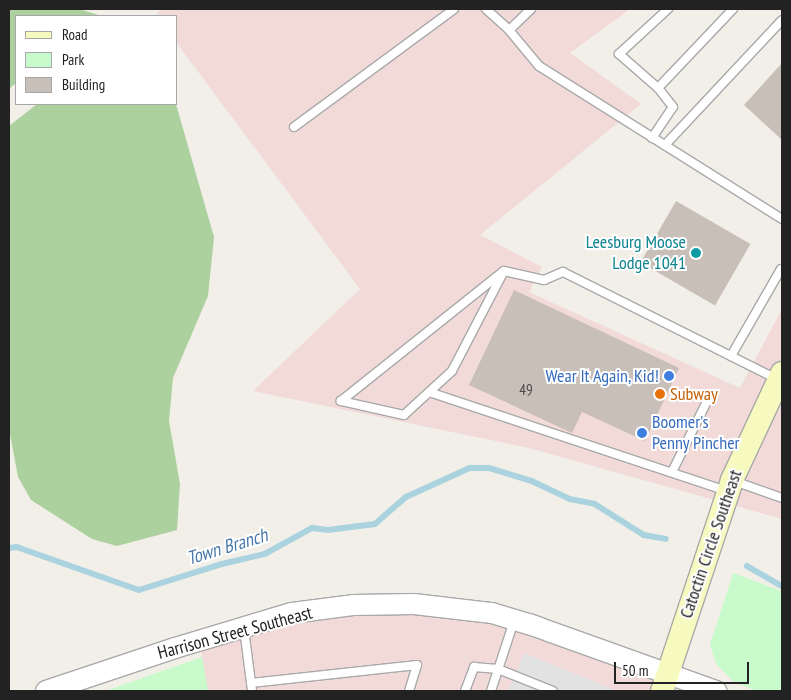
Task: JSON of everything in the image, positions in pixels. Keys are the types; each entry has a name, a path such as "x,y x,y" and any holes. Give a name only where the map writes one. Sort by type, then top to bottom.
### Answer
{"main road":[{"name":"Catoctin Circle Southeast","path":"665,682 730,486 780,376"}],"street":[{"name":"Harrison Street Southeast","path":"46,691 292,613 354,605 456,608 492,613 665,682 716,691"}],"lane":[{"path":"294,127 454,9"},
{"path":"486,9 509,30 539,66 782,218"},
{"path":"509,30 531,9"},
{"path":"652,138 673,107 658,88 619,54 668,9"},
{"path":"658,88 733,9"},
{"path":"665,145 782,20"},
{"path":"731,356 781,269"},
{"path":"504,271 544,280 563,272 731,356 780,376"},
{"path":"504,271 452,371 404,415 341,401 504,271"},
{"path":"429,392 672,472 782,498"},
{"path":"672,472 710,395"},
{"path":"491,691 514,621"},
{"path":"244,627 252,687 417,665 409,691"},
{"path":"465,691 474,667 498,669 553,691"}],"shaded area":[{"path":"162,9 630,9 570,53 641,104 480,235 542,267 529,292 740,388 782,309 782,519 529,448 253,391 360,289 178,45 178,15 156,14"},
{"path":"414,604 529,624 677,691 208,691 199,640 267,620"},
{"path":"524,653 613,689 614,691 508,691"}],"green space":[{"path":"9,9 79,9 99,15 15,15 15,84 9,89"},
{"path":"36,105 176,105 214,237 208,296 173,378 169,421 180,484 177,530 117,546 92,539 31,500 18,477 9,429 9,126"},
{"path":"733,573 782,591 782,691 756,691 733,681 716,664 710,645"},
{"path":"202,657 208,691 105,691"}],"building":[{"path":"782,63 782,140 744,105"},
{"name":"Leesburg Moose Lodge 1041","path":"676,201 750,244 715,305 640,262"},
{"path":"514,290 679,368 645,441 582,412 572,433 469,385"}],"waterway":[{"name":"Town Branch","path":"9,548 17,547 139,590 222,564 265,554 312,528 328,530 375,524 406,497 470,468 489,468 532,481 570,499 595,504 644,535 666,539"},
{"name":"Town Branch","path":"747,566 782,586"}],"place":[{"name":"Leesburg Moose Lodge 1041","path":"696,253"},
{"name":"Wear It Again, Kid!","path":"669,376"},
{"name":"Subway","path":"660,394"},
{"name":"Boomer's Penny Pincher","path":"642,433"}]}
